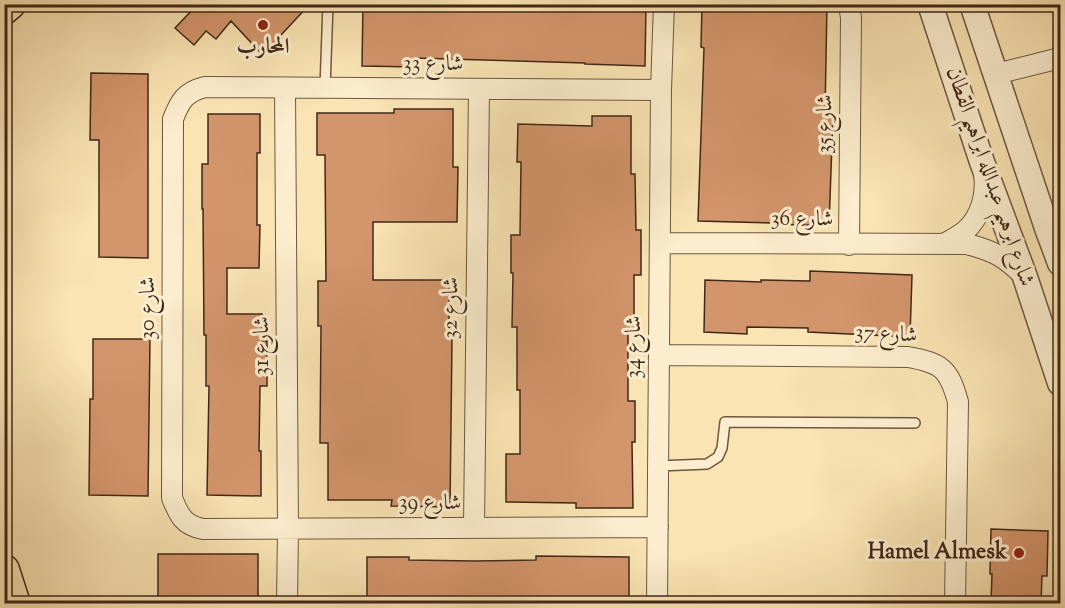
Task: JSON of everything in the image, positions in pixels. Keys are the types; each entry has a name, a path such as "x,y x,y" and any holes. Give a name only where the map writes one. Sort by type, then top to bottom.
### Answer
{"main road":[{"path":"4,9 10,4"},
{"path":"4,570 15,603"}],"street":[{"path":"661,90 664,4"},
{"name":"شارع 35","path":"849,4 851,18 849,244"},
{"name":"شارع ابرهيم عبدالله ابراهيم القطان","path":"930,4 982,162 1060,383"},
{"name":"شارع ابرهيم عبدالله ابراهيم القطان","path":"972,4 1047,228 1059,252"},
{"path":"996,74 1060,58"},
{"name":"شارع 33","path":"205,87 661,90"},
{"name":"شارع 30","path":"203,530 192,527 184,520 172,498 173,119 178,106 186,96 194,90 205,87"},
{"name":"شارع 31","path":"285,87 287,603"},
{"name":"شارع 32","path":"474,528 479,89"},
{"name":"شارع 34","path":"657,603 661,90"},
{"path":"944,244 966,231 980,211 986,187 982,162"},
{"name":"شارع 36","path":"660,243 967,244 989,250 1008,261 1024,276"},
{"name":"شارع 37","path":"659,356 908,357 930,361 942,369 952,382 958,402 955,603"},
{"name":"شارع 39","path":"203,530 658,527"}],"lane":[{"path":"326,88 328,4"},
{"path":"658,466 707,464 718,457 722,448 725,422 915,423"}],"building":[{"name":"المحارب","path":"198,4 310,4 266,51 259,51 231,21 216,39 206,31 194,45 175,28"},
{"path":"363,4 646,4 645,66 415,58 415,67 362,66"},
{"path":"702,4 827,4 825,115 833,115 829,226 698,221 704,48 701,47"},
{"path":"91,73 148,74 148,258 99,257 99,140 90,140"},
{"path":"394,109 453,109 453,167 458,167 457,222 373,222 373,280 449,280 449,339 452,339 450,507 391,506 392,500 328,500 328,443 320,443 321,326 318,326 318,281 326,281 325,155 317,155 317,113 394,113"},
{"path":"208,114 260,114 260,153 257,153 259,268 227,268 227,314 262,314 262,341 267,341 267,386 260,386 261,496 207,495 209,386 206,386 206,335 204,335 202,164 208,164"},
{"path":"592,116 631,116 631,174 635,174 636,230 641,230 641,275 634,275 634,333 628,333 628,401 635,401 635,442 632,442 633,508 576,508 576,503 506,502 506,454 520,454 517,327 512,327 513,273 511,273 511,235 520,235 521,162 517,162 518,124 592,126"},
{"path":"810,271 912,275 910,337 808,332 808,328 747,327 747,334 704,332 705,280 810,281"},
{"path":"93,339 150,339 148,496 89,495"},
{"name":"Hamel Almesk","path":"991,529 1048,531 1047,576 1042,576 1041,603 991,603"},
{"path":"158,554 258,554 258,603 158,603"},
{"path":"536,556 629,557 629,603 367,603 367,557 474,561 536,560"}],"place":[{"name":"المحارب","path":"263,25"},
{"name":"Hamel Almesk","path":"1019,553"}]}
